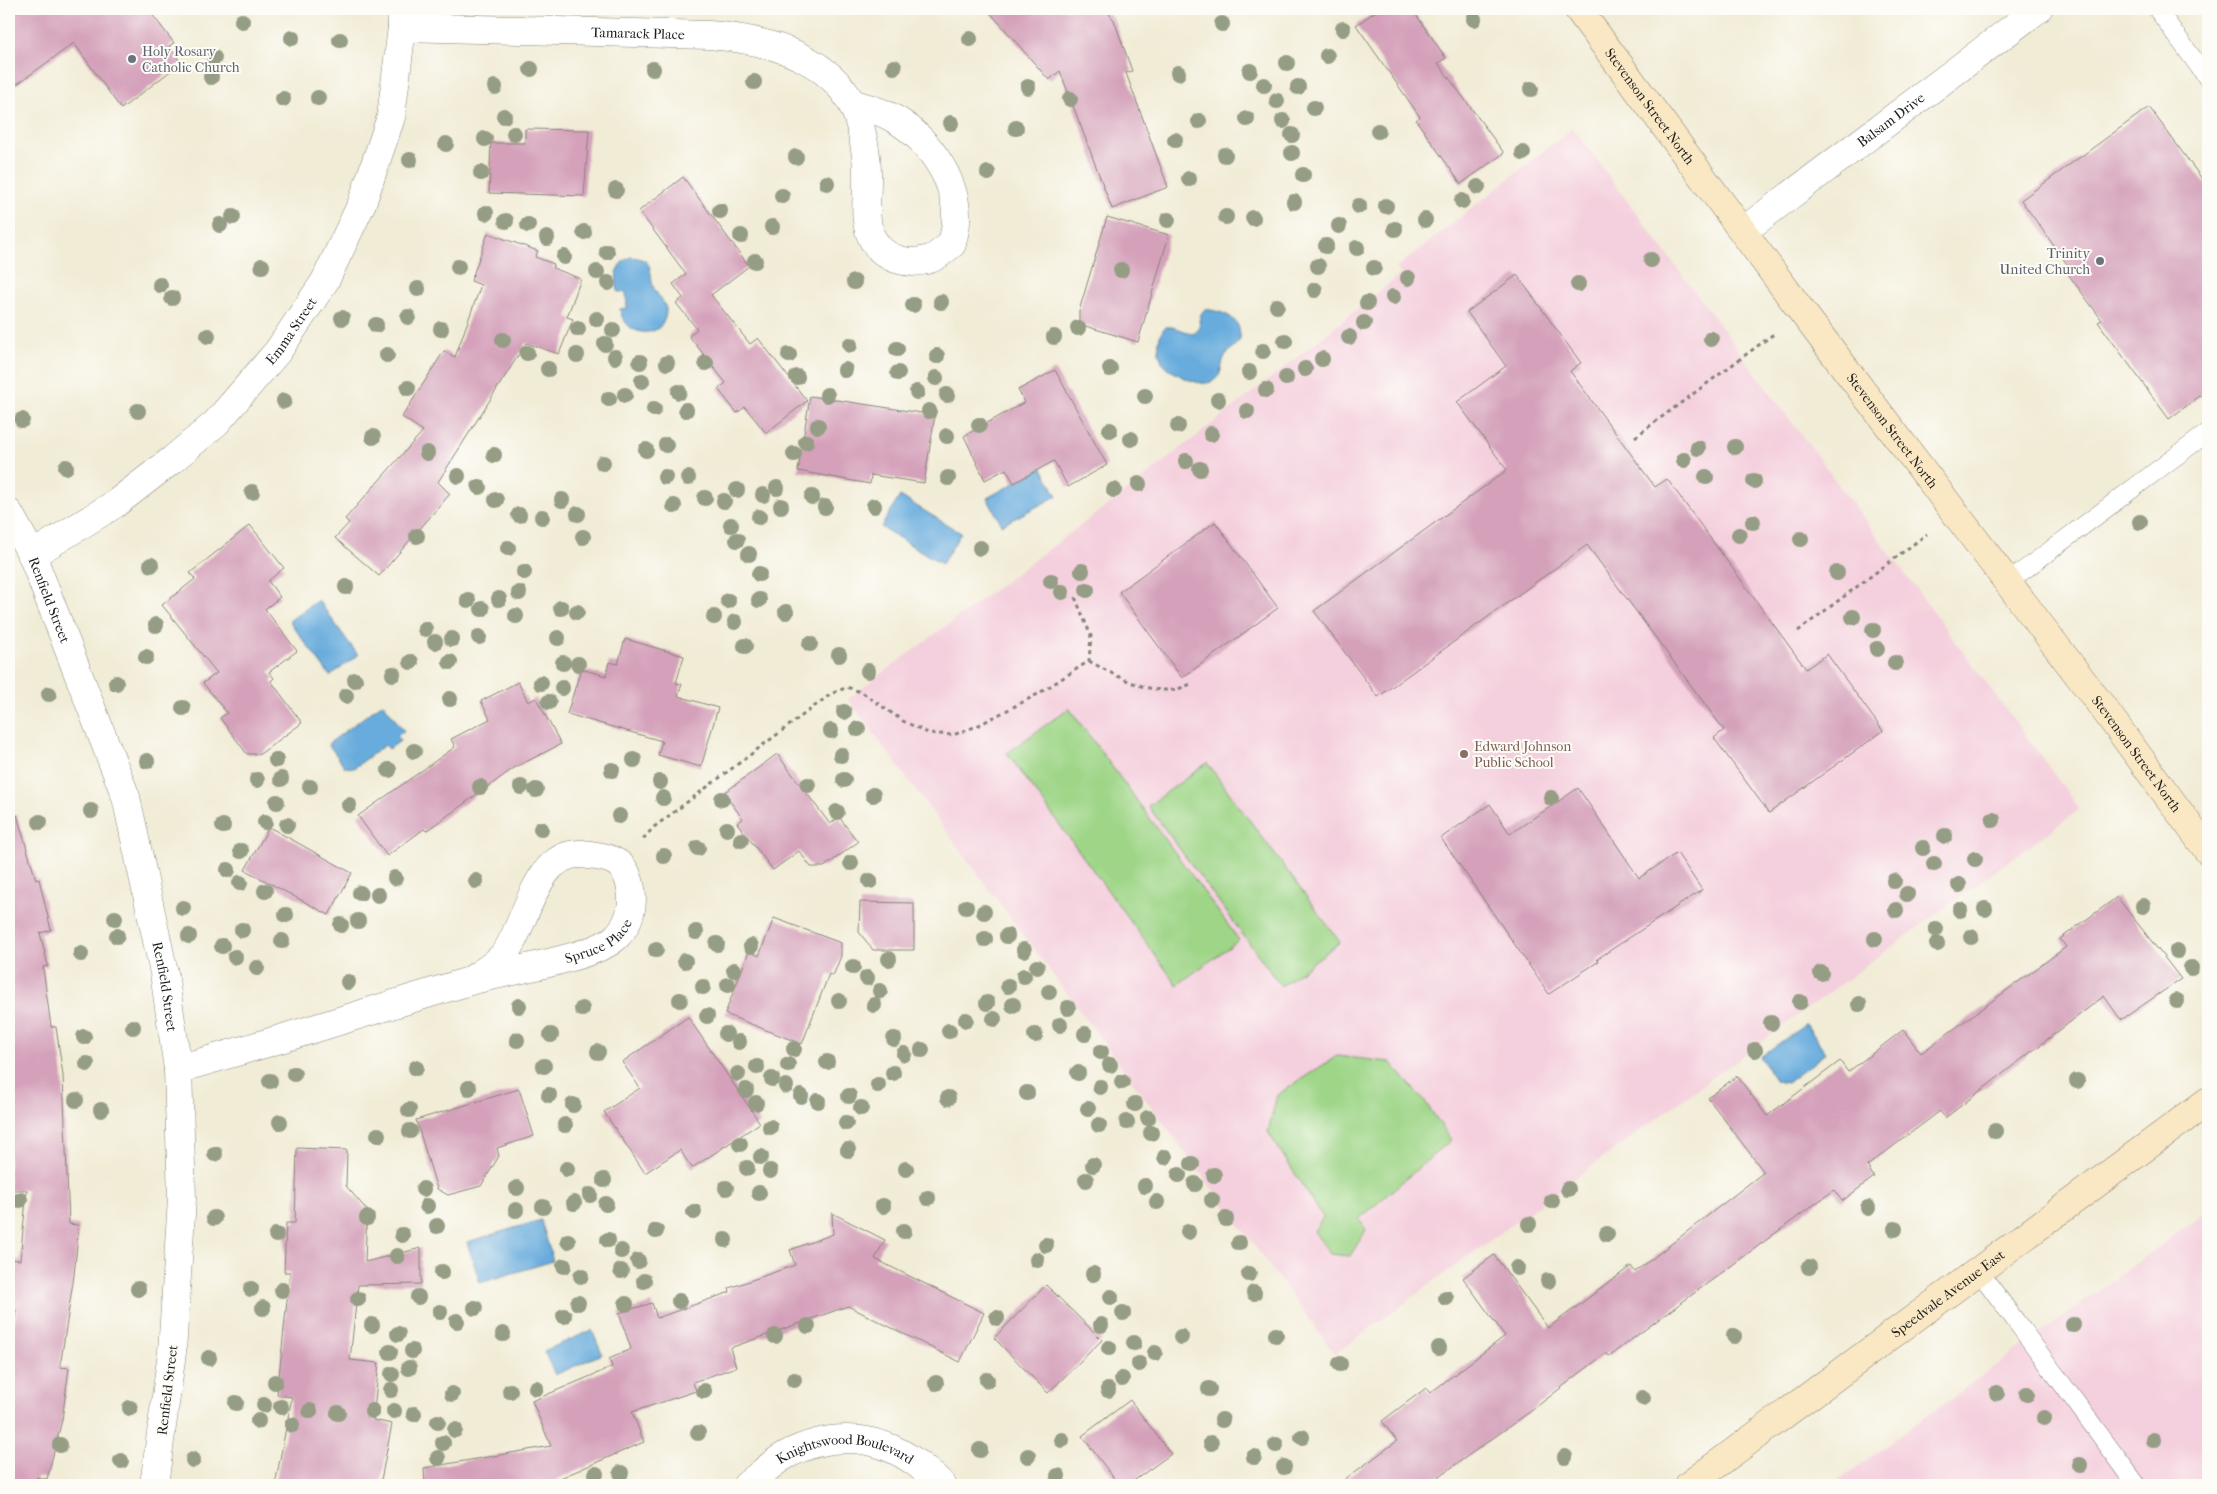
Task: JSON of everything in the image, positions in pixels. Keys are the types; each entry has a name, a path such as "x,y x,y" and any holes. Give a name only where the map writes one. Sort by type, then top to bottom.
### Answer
{"main road":[{"name":"Stevenson Street North","path":"1578,9 1803,313 2008,582 2208,850"},
{"name":"Speedvale Avenue East","path":"1689,1485 2208,1101"}],"street":[{"name":"Balsam Drive","path":"1743,231 2038,9"},
{"name":"Tamarack Place","path":"402,18 709,35 768,43 796,55 836,82 852,103 863,139 867,171 867,219 873,240 888,255 905,263 931,259 952,244 956,222 953,196 941,166 927,146 909,129 888,115 852,103"},
{"name":"Emma Street","path":"32,555 115,504 172,460 216,423 278,351 325,281 362,203 391,117 402,18"},
{"name":"Renfield Street","path":"9,513 32,555 126,797 164,973 178,1069 182,1199 172,1352 154,1485"},
{"name":"Spruce Place","path":"178,1069 469,981 590,951 615,938 627,921 632,908 631,886 626,872 620,864 601,856 578,854 557,860 539,880 524,916 505,953 469,981"},
{"name":"Knightswood Boulevard","path":"747,1485 785,1456 808,1446 833,1440 857,1439 889,1446 916,1462 942,1485"}],"lane":[{"path":"2157,9 2208,79"},
{"path":"2008,582 2207,433"},
{"path":"1978,1270 2137,1485"}],"path":[{"path":"1635,437 1803,313"},
{"path":"1798,631 1955,513"},
{"path":"1075,596 1091,636 1089,661"},
{"path":"1089,661 1115,674 1166,691 1184,688 1190,684"},
{"path":"620,864 654,827 831,694 847,687 863,693 903,721 928,733 953,735 977,726 1038,694 1089,661"}],"shaded area":[{"name":"Edward Johnson Public School","path":"1573,128 2080,809 1335,1354 848,699 1120,496 1294,360 1401,274 1396,268"},
{"path":"2208,1211 2208,1485 1832,1485"}],"green space":[{"path":"1069,708 1239,940 1177,985 1007,753"},
{"path":"1207,763 1340,942 1281,986 1148,806"},
{"path":"1337,1056 1390,1062 1426,1103 1451,1140 1359,1219 1366,1230 1350,1256 1330,1254 1314,1231 1323,1217 1268,1132 1277,1095"}],"water":[{"path":"631,257 638,258 648,264 654,290 664,303 666,309 660,327 653,331 637,331 629,326 623,319 620,309 627,308 626,292 618,292 616,276 621,263"},
{"path":"1205,309 1225,314 1235,321 1240,332 1240,340 1225,356 1220,373 1215,380 1201,383 1185,378 1164,366 1158,346 1160,336 1165,327 1172,327 1194,334 1200,327 1200,317"},
{"path":"1042,468 1057,496 1002,525 987,498"},
{"path":"900,496 961,533 942,564 881,527"},
{"path":"318,600 358,655 330,676 289,621"},
{"path":"383,703 404,731 397,736 400,741 389,749 385,745 354,768 345,767 328,744"},
{"path":"1806,1024 1826,1053 1787,1083 1776,1081 1760,1057"},
{"path":"541,1220 553,1261 480,1283 467,1242"},
{"path":"592,1330 602,1354 555,1375 544,1351"}],"building":[{"name":"Holy Rosary Catholic Church","path":"9,9 148,9 174,43 169,46 181,63 121,109 74,43 9,90"},
{"path":"987,9 1105,9 1114,20 1132,71 1126,73 1168,187 1112,209 1060,71 1049,80"},
{"path":"1379,9 1412,9 1446,58 1438,63 1504,153 1461,184 1416,120 1420,117 1356,25"},
{"name":"Trinity United Church","path":"2149,107 2208,187 2208,390 2169,419 2098,322 2102,320 2068,274 2072,271 2021,200"},
{"path":"525,129 589,130 584,196 489,193 491,143 525,143"},
{"path":"683,177 749,266 711,295 750,344 758,338 807,401 766,433 745,407 737,413 718,389 726,383 689,336 697,329 676,303 683,298 673,284 686,274 639,211"},
{"path":"1107,217 1169,235 1138,342 1079,324 1079,311"},
{"path":"488,233 538,251 535,257 554,264 553,268 581,279 567,317 573,319 559,354 526,343 438,482 450,494 379,576 335,538 349,523 345,519 423,431 402,417 444,351 455,357 481,285 471,281"},
{"path":"1517,275 1581,363 1570,371 1655,487 1667,479 1806,669 1827,654 1883,731 1769,813 1714,738 1724,730 1587,545 1378,697 1314,611 1507,470 1457,402 1506,366 1467,312"},
{"path":"1055,370 1107,465 1068,487 1054,461 1014,483 1006,469 985,480 964,436 1025,402 1018,390"},
{"path":"810,396 935,415 924,483 871,475 870,484 798,471"},
{"path":"1215,522 1278,608 1182,678 1119,592"},
{"path":"250,525 284,568 268,581 280,597 265,609 297,651 269,672 274,678 271,681 302,723 260,754 247,754 220,718 227,713 203,683 217,673 162,605 195,579 190,573"},
{"path":"625,639 684,656 676,683 682,684 678,696 718,708 701,767 658,755 662,741 567,714 581,669 606,676 609,662 618,664"},
{"path":"518,682 528,702 536,698 561,744 514,768 426,831 424,829 387,856 358,816 455,747 451,739 490,719 481,701"},
{"path":"777,754 830,824 839,817 858,842 824,867 811,867 799,851 773,870 737,823 743,819 724,793"},
{"path":"1578,788 1639,878 1677,853 1702,890 1597,959 1599,961 1549,994 1441,838 1490,804 1510,834"},
{"path":"17,815 36,880 39,879 51,930 40,933 48,966 43,967 51,1027 56,1027 63,1075 69,1224 79,1225 74,1275 60,1367 69,1368 62,1420 47,1479 37,1477 35,1485 9,1485 9,1362 16,1310 9,1309 9,1259 20,1260 27,1190 10,1190 9,1171 9,816"},
{"path":"269,827 352,873 329,915 245,870"},
{"path":"2117,897 2181,979 2121,1020 2104,996 1945,1118 1940,1111 1867,1166 1874,1177 1842,1201 1834,1190 1609,1356 1606,1353 1531,1411 1427,1485 1337,1485 1397,1441 1382,1421 1426,1388 1430,1393 1505,1336 1463,1278 1494,1255 1548,1328 1631,1266 1635,1272 1764,1172 1708,1098 1737,1076 1767,1116 1840,1061 1848,1072 1903,1030 1921,1053 2066,947 2060,939"},
{"path":"860,902 914,903 914,950 873,950 859,932"},
{"path":"774,918 841,943 841,956 833,976 829,974 802,1044 725,1014 749,951 759,956"},
{"path":"688,1017 760,1123 692,1168 680,1150 645,1173 604,1112 640,1088 622,1062"},
{"path":"519,1089 534,1136 497,1148 499,1156 481,1186 448,1195 437,1189 416,1120"},
{"path":"297,1148 347,1150 346,1186 367,1210 365,1262 421,1248 421,1284 358,1285 350,1360 379,1363 373,1420 392,1424 380,1485 275,1485 292,1397 277,1395 290,1272 284,1272 286,1223 295,1223"},
{"path":"832,1213 885,1240 875,1259 984,1313 960,1362 848,1306 730,1348 736,1367 693,1382 696,1391 632,1412 644,1442 544,1485 425,1485 424,1468 551,1446 532,1401 612,1367 609,1359 631,1349 619,1313 652,1303 657,1318 730,1292 729,1288 795,1265 790,1250 833,1234"},
{"path":"1046,1285 1102,1340 1048,1393 994,1338"},
{"path":"1130,1400 1171,1454 1128,1485 1119,1485 1082,1436"}],"place":[{"name":"Holy Rosary Catholic Church","path":"132,59"},
{"name":"Trinity United Church","path":"2100,261"},
{"name":"Edward Johnson Public School","path":"1464,754"}]}
